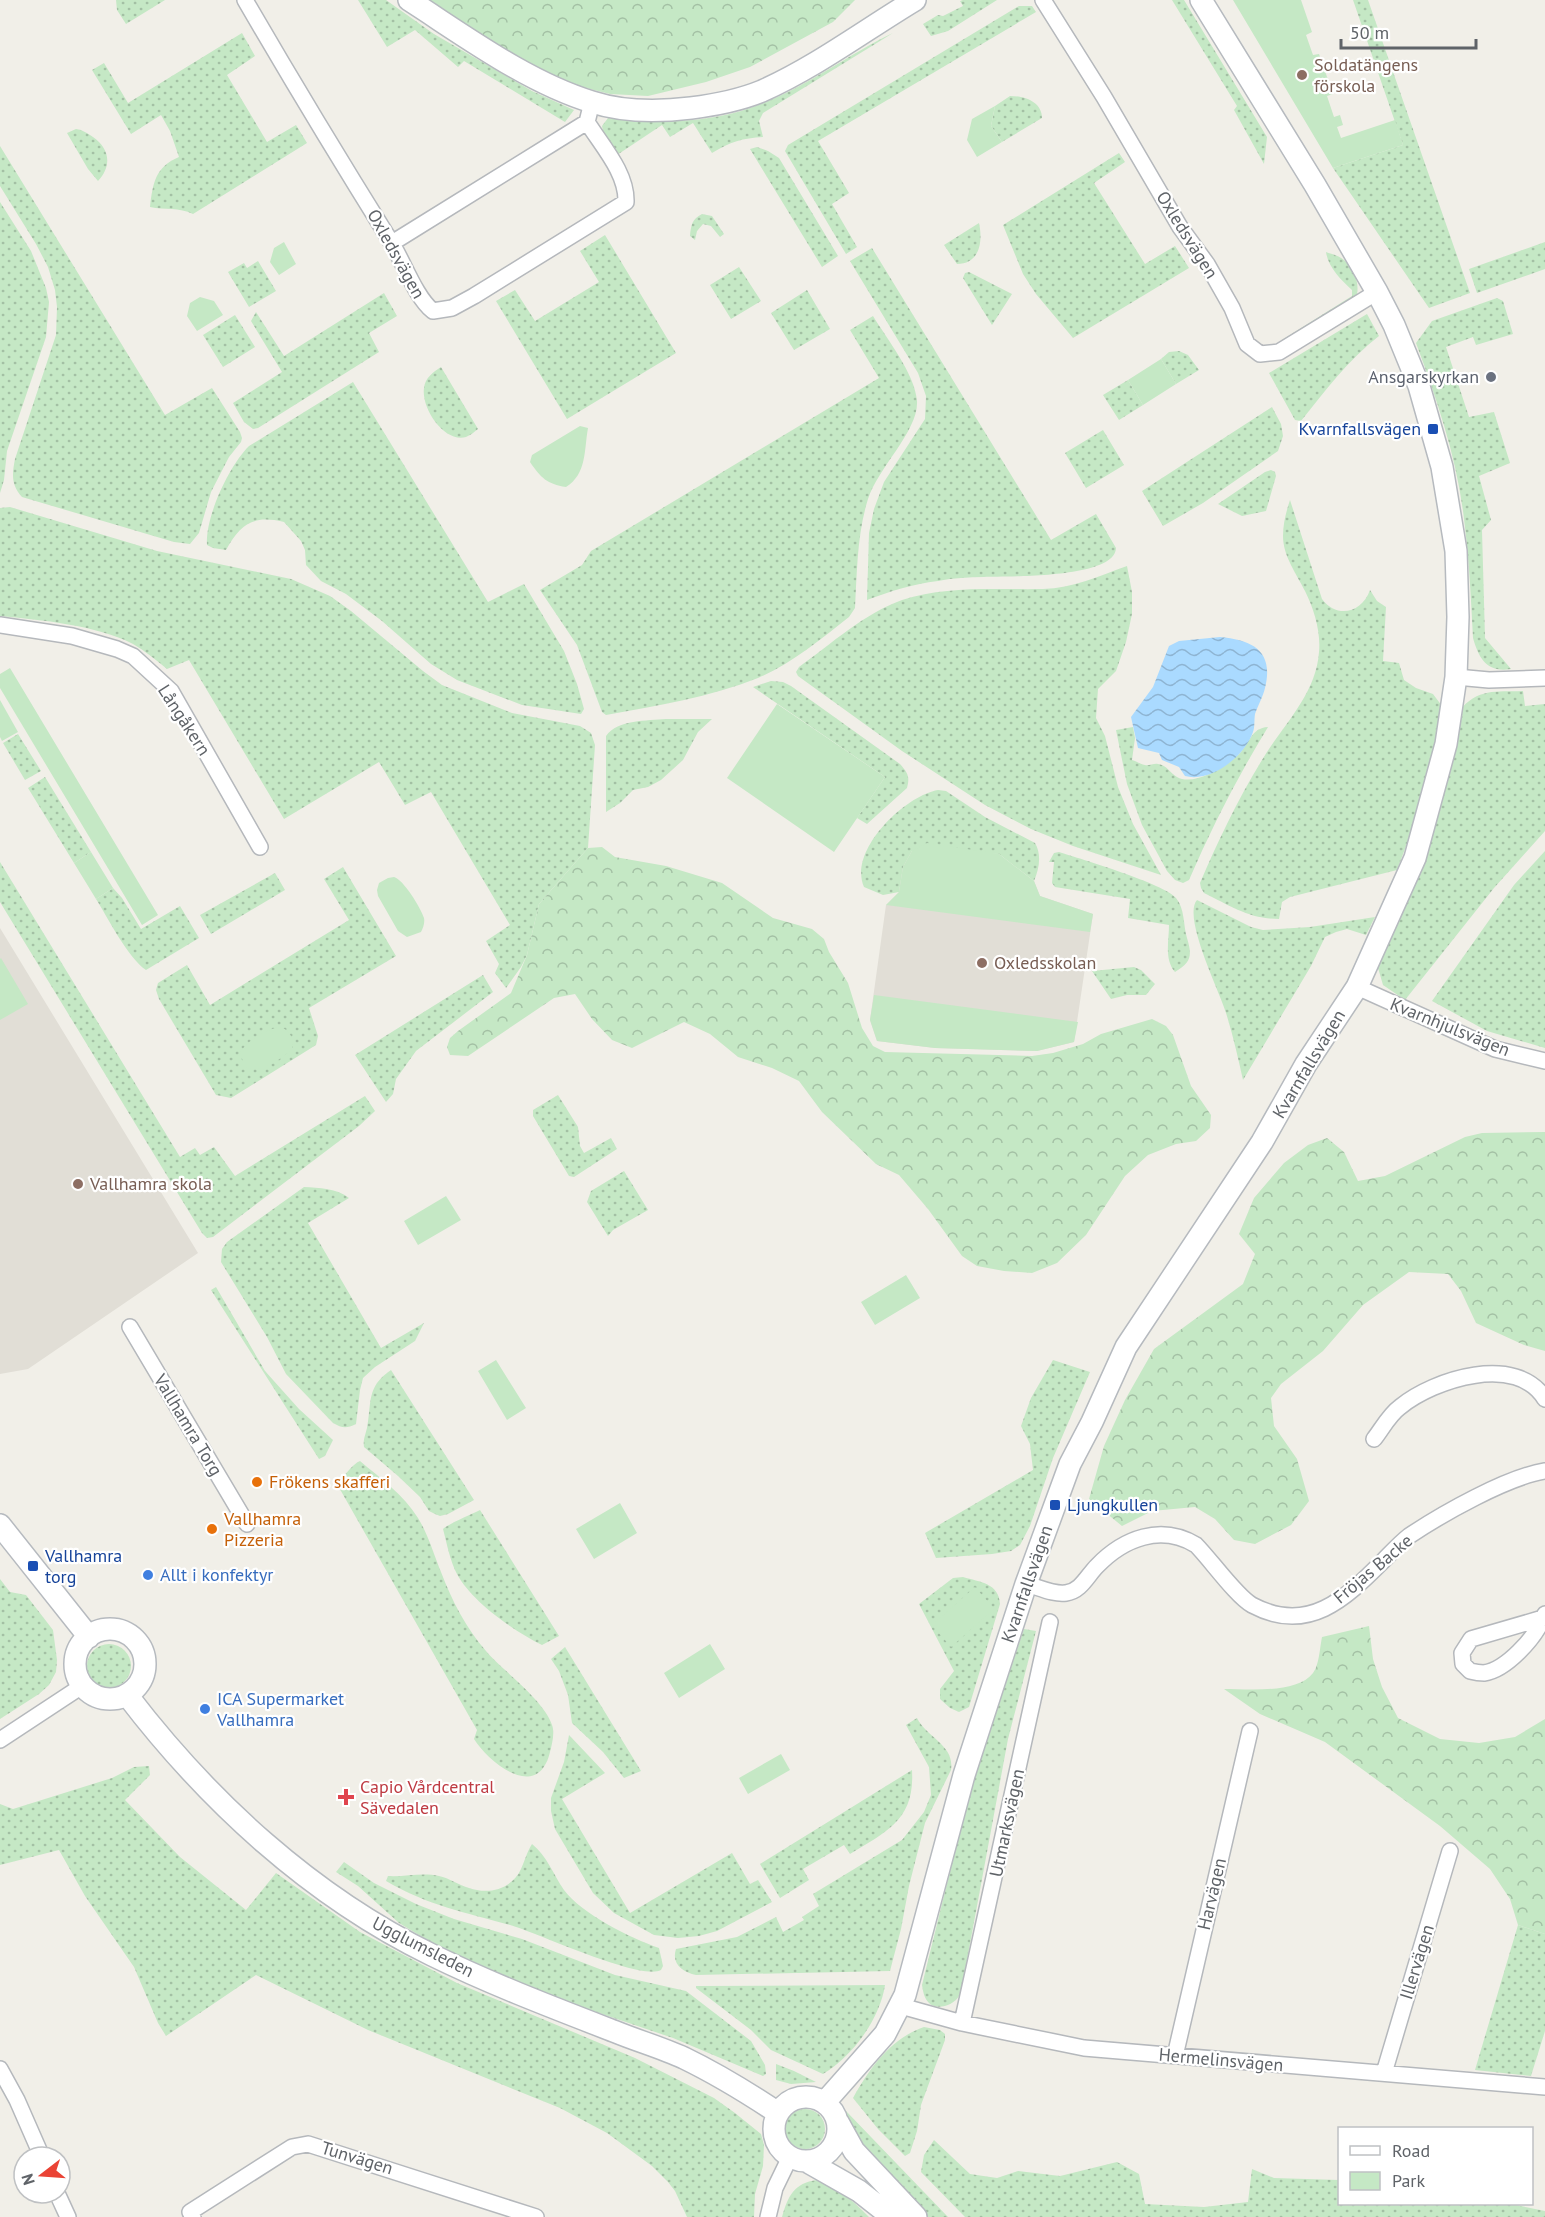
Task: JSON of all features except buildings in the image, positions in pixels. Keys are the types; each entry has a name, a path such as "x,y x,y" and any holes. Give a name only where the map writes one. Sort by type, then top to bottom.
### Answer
{"street":[{"name":"Oxledsvägen","path":"244,0 392,243 416,285 423,303 432,311 452,308 474,296 626,202 627,189 589,112"},
{"path":"409,0 514,67 562,91 589,112"},
{"path":"392,243 589,112 610,107 648,111 706,106 735,100 778,82 915,0"},
{"name":"Oxledsvägen","path":"1043,0 1104,97 1180,227 1207,264 1232,308 1247,344 1253,350 1260,354 1279,352 1377,292"},
{"name":"Kvarnfallsvägen","path":"825,2103 885,2034 901,2006 964,1775 1026,1584 1070,1464 1126,1347 1262,1142 1306,1064 1357,987 1414,858 1446,744 1455,677 1458,617 1456,551 1442,467 1419,386 1394,325 1377,292 1315,185 1201,0"},
{"name":"Långåkern","path":"0,625 72,636 133,656 171,691 260,847"},
{"path":"1455,677 1489,680 1545,678"},
{"name":"Kvarnhjulsvägen","path":"1357,987 1495,1049 1545,1061"},
{"name":"Vallhamra Torg","path":"130,1327 247,1524"},
{"path":"1374,1439 1398,1408 1422,1392 1484,1373 1520,1377 1538,1388 1545,1399"},
{"name":"Fröjas Backe","path":"1026,1584 1057,1592 1072,1591 1080,1586 1097,1565 1123,1544 1151,1534 1166,1534 1186,1539 1196,1545 1250,1604 1276,1615 1299,1617 1320,1612 1338,1601 1408,1537 1500,1486 1545,1471"},
{"path":"0,1525 89,1637"},
{"path":"1544,1616 1539,1629 1501,1667 1482,1673 1470,1671 1463,1664 1462,1653 1471,1640 1544,1616"},
{"name":"Utmarksvägen","path":"962,2023 1050,1622"},
{"path":"101,1630 114,1630 127,1634 141,1648 145,1661 143,1674 137,1686 127,1695 115,1699 103,1698 91,1694 82,1686 76,1673 75,1660 80,1647 89,1637 101,1630"},
{"path":"0,1740 82,1686"},
{"name":"Ugglumsleden","path":"127,1695 177,1755 253,1833 313,1882 366,1918 431,1954 474,1974 683,2058 778,2113"},
{"name":"Harvägen","path":"1175,2056 1250,1731"},
{"name":"Illervägen","path":"1384,2073 1450,1851"},
{"name":"Hermelinsvägen","path":"901,2006 962,2023 1084,2048 1545,2087"},
{"path":"0,2069 37,2145"},
{"path":"892,2217 860,2192 782,2150 774,2135 774,2124 778,2113 791,2100 802,2097 814,2098 825,2103 835,2115 854,2151 916,2217"},
{"path":"768,2217 775,2188 799,2160 823,2157 834,2146 839,2130 838,2122"},
{"name":"Tunvägen","path":"192,2215 292,2147 308,2144 536,2217"}],"shaded area":[{"name":"Oxledsskolan","path":"912,851 1034,881 1040,896 1093,914 1074,1042 1037,1051 935,1048 877,1041 870,1020 886,905 899,892 903,867"},
{"name":"Vallhamra skola","path":"0,928 198,1253 28,1369 0,1374"}],"green space":[{"path":"116,0 165,0 126,24 117,10"},
{"path":"358,0 386,0 434,34 532,91 574,110 565,122 464,61 458,67 415,30 387,47"},
{"path":"425,0 855,0 833,22 750,67 706,82 648,96 610,94 566,83 514,56"},
{"path":"997,0 948,31 931,36 923,24 938,15 943,16 963,6 960,1"},
{"path":"1172,0 1184,0 1267,137 1264,164 1234,110 1237,106"},
{"name":"Soldatängens förskola","path":"1233,0 1301,0 1312,32 1306,35 1313,55 1319,54 1333,94 1327,96 1334,117 1340,115 1343,125 1337,127 1341,138 1395,120 1403,145 1333,168"},
{"path":"1353,0 1368,0 1470,293 1429,308 1333,168 1403,145"},
{"path":"1019,6 1032,6 1036,12 818,141 849,193 832,204 857,247 846,254 785,151 788,145"},
{"path":"242,33 255,56 227,75 267,142 296,125 307,143 193,214 150,207 152,190 160,171 179,157 170,131 161,115 131,134 92,70 104,63 128,103"},
{"path":"893,33 763,113 759,121 763,137 737,141 712,153 693,123 670,137 662,125 617,155 603,131 602,126 608,118 644,121 697,120 750,108 805,83"},
{"path":"1010,96 1032,101 1039,108 1042,118 1002,142 991,126 995,106"},
{"path":"995,106 991,126 1002,142 977,157 967,140 972,119"},
{"path":"76,129 93,137 106,152 106,169 98,181 88,169 67,133"},
{"path":"0,146 165,415 212,388 240,432 241,442 229,457 211,492 199,533 190,544 174,542 22,497 14,484 15,459 56,335 57,307 48,267 0,186"},
{"path":"757,147 779,158 838,256 822,267 750,149"},
{"path":"1119,153 1125,162 1094,183 1145,264 1175,246 1189,268 1073,338 1036,294 1023,274 1003,225"},
{"path":"0,202 31,251 46,288 49,302 46,337 7,451 4,480 0,493"},
{"path":"702,214 712,216 724,234 720,237 711,226 703,224 697,231 695,240 690,236 693,223"},
{"path":"979,223 980,244 975,256 965,263 957,264 944,245"},
{"path":"605,235 676,353 567,419 496,301 515,290 535,321 599,282 580,251"},
{"path":"284,242 296,264 279,275 270,262 274,248"},
{"path":"1545,242 1545,269 1477,293 1469,269"},
{"path":"872,248 1051,540 1096,514 1116,548 1111,558 1080,571 1035,576 949,579 902,588 867,600 869,533 874,509 884,482 925,419 926,396 918,373 850,261"},
{"path":"1326,252 1338,256 1352,268 1358,290 1355,300 1279,347 1276,345 1282,340 1352,296 1352,290 1332,268"},
{"path":"258,261 276,291 249,307 228,272 244,263 247,268"},
{"path":"739,267 761,301 731,319 710,285"},
{"path":"969,272 1012,294 992,325 963,278 965,273"},
{"path":"807,290 830,329 794,350 771,313"},
{"path":"384,293 397,316 369,333 379,352 258,428 253,429 244,422 233,403 282,372 251,321 256,312 284,356"},
{"path":"200,297 214,301 223,315 197,331 187,316 190,303"},
{"path":"1497,298 1503,301 1513,334 1476,345 1473,337 1446,347 1469,417 1494,412 1510,463 1479,476 1491,520 1482,530 1485,638 1511,669 1503,670 1485,663 1473,638 1461,496 1439,408 1416,343 1432,321"},
{"path":"1367,314 1379,336 1347,366 1301,421 1295,420 1269,373"},
{"path":"235,315 255,347 223,367 203,335"},
{"path":"873,316 906,368 917,401 912,424 868,499 860,539 855,608 849,617 794,658 758,678 702,696 606,715 602,712 577,645 540,590 582,565 591,551 879,378 850,330"},
{"path":"1179,351 1188,355 1199,370 1176,384 1161,359 1169,352"},
{"path":"1161,359 1176,384 1143,405 1128,380"},
{"path":"441,367 478,429 466,437 450,435 442,429 426,405 424,388 426,381"},
{"path":"1128,380 1143,405 1119,420 1103,395"},
{"path":"353,382 488,602 524,584 564,651 584,709 581,714 522,705 457,680 431,664 382,621 346,594 321,581 306,565 305,550 301,541 284,522 264,520 249,523 237,533 226,550 207,545 210,521 220,492 234,466 249,446"},
{"path":"1272,407 1281,424 1283,436 1278,451 1203,503 1163,526 1142,491"},
{"path":"580,426 588,428 583,461 578,475 566,487 549,482 530,462 532,455"},
{"path":"1103,430 1124,465 1086,488 1065,453"},
{"path":"1271,470 1276,476 1266,511 1242,516 1218,504 1265,472"},
{"path":"1290,500 1322,599 1335,609 1349,611 1361,604 1370,590 1377,601 1386,607 1383,661 1399,663 1404,680 1416,688 1433,694 1442,706 1417,817 1397,870 1290,897 1282,902 1279,919 1258,917 1232,907 1204,893 1200,883 1245,790 1270,747 1305,696 1317,668 1319,637 1314,613 1288,557 1284,543 1284,522"},
{"path":"10,507 157,551 291,579 330,596 442,685 512,713 580,726 591,733 595,745 588,848 539,904 527,955 506,988 495,973 499,964 486,941 510,925 431,792 405,805 379,762 284,819 189,660 167,669 133,644 102,632 68,624 0,616 0,508"},
{"path":"1127,566 1132,592 1132,614 1116,671 1098,689 1096,718 1105,736 1118,787 1133,824 1161,875 1073,846 1031,829 985,805 902,751 798,676 796,672 799,667 862,621 902,600 954,590 1054,588 1086,581"},
{"path":"10,668 158,915 142,925 0,688 0,674"},
{"path":"771,681 783,682 791,686 900,764 908,775 907,788 867,824 857,818 885,777 753,687"},
{"path":"1523,691 1525,706 1545,704 1545,831 1494,888 1405,1000 1383,985 1376,961 1459,711 1473,698 1480,695"},
{"path":"0,700 18,732 2,741 0,737"},
{"path":"777,704 885,777 834,852 727,778"},
{"path":"666,719 712,719 698,732 683,760 661,780 648,787 633,790 620,803 606,812 606,736 611,730 625,724"},
{"path":"1133,727 1135,738 1132,760 1145,765 1161,765 1177,777 1192,779 1210,774 1227,764 1243,750 1254,733 1268,727 1226,802 1189,880 1183,883 1175,880 1167,871 1142,825 1127,784 1116,730"},
{"path":"18,734 41,771 25,780 3,743"},
{"path":"45,777 91,852 74,863 28,788"},
{"path":"938,790 946,791 985,817 1035,843 1039,862 1034,881 999,854 912,851 903,867 899,892 883,895 864,887 861,873 864,858 871,842 882,827 910,803 924,794"},
{"path":"927,843 999,854 1034,881 1040,896 1093,914 1090,932 886,905 899,892 903,867 912,851"},
{"path":"602,847 615,857 666,866 722,883 773,918 812,929 824,939 829,952 848,983 862,1028 873,1046 885,1052 1032,1056 1053,1053 1083,1044 1101,1034 1152,1019 1166,1026 1173,1035 1191,1086 1211,1115 1210,1128 1196,1141 1176,1144 1148,1155 1125,1176 1086,1235 1057,1263 1032,1273 1004,1271 977,1266 962,1256 928,1209 899,1175 876,1164 822,1112 799,1081 772,1068 738,1057 710,1034 684,1022 632,1048 612,1040 592,1019 575,994 554,998 468,1056 450,1055 447,1047 450,1038 511,993 527,955 539,904 588,848"},
{"path":"1545,851 1545,1048 1487,1031 1432,1001 1514,885"},
{"path":"91,852 113,888 96,899 74,863"},
{"path":"1059,852 1140,879 1169,892 1176,898 1182,912 1190,949 1185,965 1175,972 1169,961 1169,925 1128,918 1130,899 1055,887 1052,883 1054,862 1049,862 1054,853"},
{"path":"0,862 180,1157 195,1148 200,1155 214,1147 235,1176 365,1096 375,1111 359,1126 213,1237 207,1238 0,902"},
{"path":"343,867 396,956 309,1008 318,1036 316,1045 231,1098 216,1095 159,999 156,990 158,983 187,965 210,1005 349,920 324,879"},
{"path":"275,873 285,890 211,934 200,915"},
{"path":"394,877 407,888 424,918 421,932 407,937 398,931 378,896 379,883"},
{"path":"113,888 141,929 180,906 199,938 146,970 132,957 96,899"},
{"path":"1197,900 1251,927 1263,930 1310,927 1375,917 1366,935 1347,929 1325,937 1311,966 1243,1080 1226,1013 1198,938 1194,922"},
{"path":"0,959 28,1004 0,1020"},
{"path":"1134,967 1141,970 1155,984 1146,995 1127,995 1111,999 1092,971"},
{"path":"483,975 493,992 416,1051 396,1079 393,1094 386,1102 355,1055"},
{"path":"874,995 1078,1022 1074,1042 1037,1051 935,1048 877,1041 870,1020"},
{"path":"280,1027 290,1035 292,1049 263,1067 251,1069 245,1067 240,1053 247,1044 257,1036"},
{"path":"558,1095 578,1127 580,1146 584,1153 611,1138 617,1149 574,1177 569,1176 533,1116 533,1110"},
{"path":"1545,1132 1545,1351 1524,1345 1476,1323 1461,1291 1448,1274 1409,1272 1363,1305 1323,1351 1281,1384 1271,1398 1274,1426 1297,1459 1309,1501 1291,1525 1255,1544 1234,1540 1215,1519 1195,1507 1152,1511 1122,1526 1089,1499 1104,1446 1125,1400 1154,1349 1243,1284 1255,1254 1239,1234 1254,1198 1284,1163 1308,1145 1327,1138 1344,1152 1358,1181 1385,1176 1465,1137 1482,1133"},
{"path":"624,1171 648,1210 613,1230 608,1236 587,1202 591,1191"},
{"path":"304,1187 333,1190 349,1198 308,1223 381,1348 424,1323 415,1341 375,1367 363,1378 356,1424 347,1427 333,1423 286,1374 267,1337 221,1262 222,1249 227,1242"},
{"path":"446,1196 461,1220 418,1245 404,1221"},
{"path":"906,1275 920,1298 875,1325 861,1302"},
{"path":"216,1287 265,1371 299,1409 333,1440 325,1456 319,1459 211,1290"},
{"path":"496,1360 526,1408 507,1420 478,1371"},
{"path":"1053,1360 1090,1372 1053,1458 1030,1526 1020,1545 1011,1551 992,1554 936,1558 925,1533 1033,1470 1030,1444 1021,1426 1031,1398"},
{"path":"391,1370 474,1500 448,1514 440,1516 429,1511 420,1497 364,1447 374,1389 383,1376"},
{"path":"360,1461 391,1487 418,1518 445,1583 466,1624 493,1659 532,1696 548,1715 553,1728 550,1752 544,1767 535,1775 514,1774 502,1767 481,1749 474,1739 477,1730 337,1484"},
{"path":"620,1503 637,1533 594,1559 576,1529"},
{"path":"480,1510 559,1636 542,1645 519,1632 483,1605 457,1574 443,1529"},
{"path":"963,1577 988,1584 999,1597 1000,1604 969,1707 959,1712 940,1699 940,1689 954,1671 919,1604 953,1578"},
{"path":"0,1579 10,1592 26,1595 53,1630 57,1660 56,1672 49,1685 0,1719"},
{"path":"975,1587 994,1609 951,1647 932,1625"},
{"path":"1369,1626 1373,1659 1382,1687 1398,1718 1440,1739 1479,1743 1515,1737 1545,1719 1545,1934 1518,1925 1510,1899 1490,1869 1440,1826 1325,1742 1260,1714 1224,1689 1272,1689 1306,1680 1315,1670 1322,1637"},
{"path":"1024,1629 1036,1631 1008,1739 962,1989 953,2002 936,2007 927,2001 922,1985 971,1786"},
{"path":"109,1644 124,1651 131,1666 124,1681 109,1688 94,1681 87,1666 94,1651"},
{"path":"710,1644 725,1669 679,1698 664,1673"},
{"path":"565,1647 641,1771 624,1778 603,1752 572,1723 568,1695 559,1671 551,1659"},
{"path":"917,1718 949,1754 951,1770 925,1823 890,1971 696,1975 679,1967 675,1959 676,1949 737,1937 776,1917 783,1932 804,1920 802,1917 819,1906 813,1894 902,1840 924,1812 931,1795 929,1767 906,1725"},
{"path":"569,1735 605,1773 562,1799 630,1913 732,1853 750,1884 758,1880 772,1902 717,1931 678,1938 654,1935 614,1913 593,1893 555,1829 551,1798 564,1762"},
{"path":"781,1754 790,1770 748,1794 739,1778"},
{"path":"149,1766 150,1775 125,1800 180,1857 246,1910 276,1873 360,1932 457,1983 635,2058 714,2098 735,2113 761,2134 764,2145 763,2166 755,2194 754,2217 687,2217 675,2191 668,2182 652,2166 607,2133 560,2108 368,2030 256,1975 166,2036 134,1967 85,1896 59,1850 0,1865 0,1804 13,1809 112,1778 134,1767"},
{"path":"912,1770 909,1801 896,1822 850,1854 844,1845 803,1869 809,1880 780,1898 760,1864"},
{"path":"532,1844 546,1860 564,1890 582,1908 621,1932 659,1948 663,1966 661,1970 650,1972 611,1963 510,1925 417,1897 386,1881 388,1876 426,1874 443,1877 477,1890 499,1889 517,1876"},
{"path":"344,1862 374,1883 416,1904 454,1919 522,1939 615,1975 686,1991 751,2041 765,2065 766,2074 763,2076 673,2038 546,1995 444,1950 399,1923 358,1886 336,1872"},
{"path":"1518,1925 1545,1934 1545,2031 1531,2076 1475,2070"},
{"path":"885,1985 877,2011 863,2036 844,2058 823,2074 771,2050 751,2030 696,1988 696,1986"},
{"path":"924,2027 940,2030 945,2034 945,2040 921,2105 917,2131 910,2153 905,2156 878,2129 853,2098 866,2076 891,2047 912,2032"},
{"path":"776,2064 816,2082 791,2084 776,2080"},
{"path":"805,2109 819,2115 825,2129 819,2143 805,2149 791,2143 785,2129 791,2115"},
{"path":"846,2111 948,2217 926,2217 855,2141"},
{"path":"934,2140 970,2174 997,2178 1018,2171 1060,2176 1117,2162 1139,2174 1145,2204 1204,2207 1248,2202 1252,2169 1274,2178 1338,2180 1338,2205 1516,2205 1545,2211 1545,2217 965,2217 921,2172 924,2155"},
{"path":"817,2180 839,2190 869,2217 782,2217 797,2187"}],"water":[{"path":"1220,637 1243,641 1259,650 1267,665 1265,688 1255,714 1253,732 1243,750 1226,766 1216,771 1195,777 1185,776 1179,767 1162,760 1159,753 1138,748 1131,717 1153,687 1169,646 1179,641"}],"place":[{"name":"Soldatängens förskola","path":"1302,75"},
{"name":"Ansgarskyrkan","path":"1491,377"},
{"name":"Kvarnfallsvägen","path":"1433,429"},
{"name":"Oxledsskolan","path":"982,963"},
{"name":"Vallhamra skola","path":"78,1184"},
{"name":"Frökens skafferi","path":"257,1482"},
{"name":"Ljungkullen","path":"1055,1505"},
{"name":"Vallhamra Pizzeria","path":"212,1529"},
{"name":"Vallhamra torg","path":"33,1566"},
{"name":"Allt i konfektyr","path":"148,1575"},
{"name":"ICA Supermarket Vallhamra","path":"205,1709"},
{"name":"Capio Vårdcentral Sävedalen","path":"346,1797"}]}
